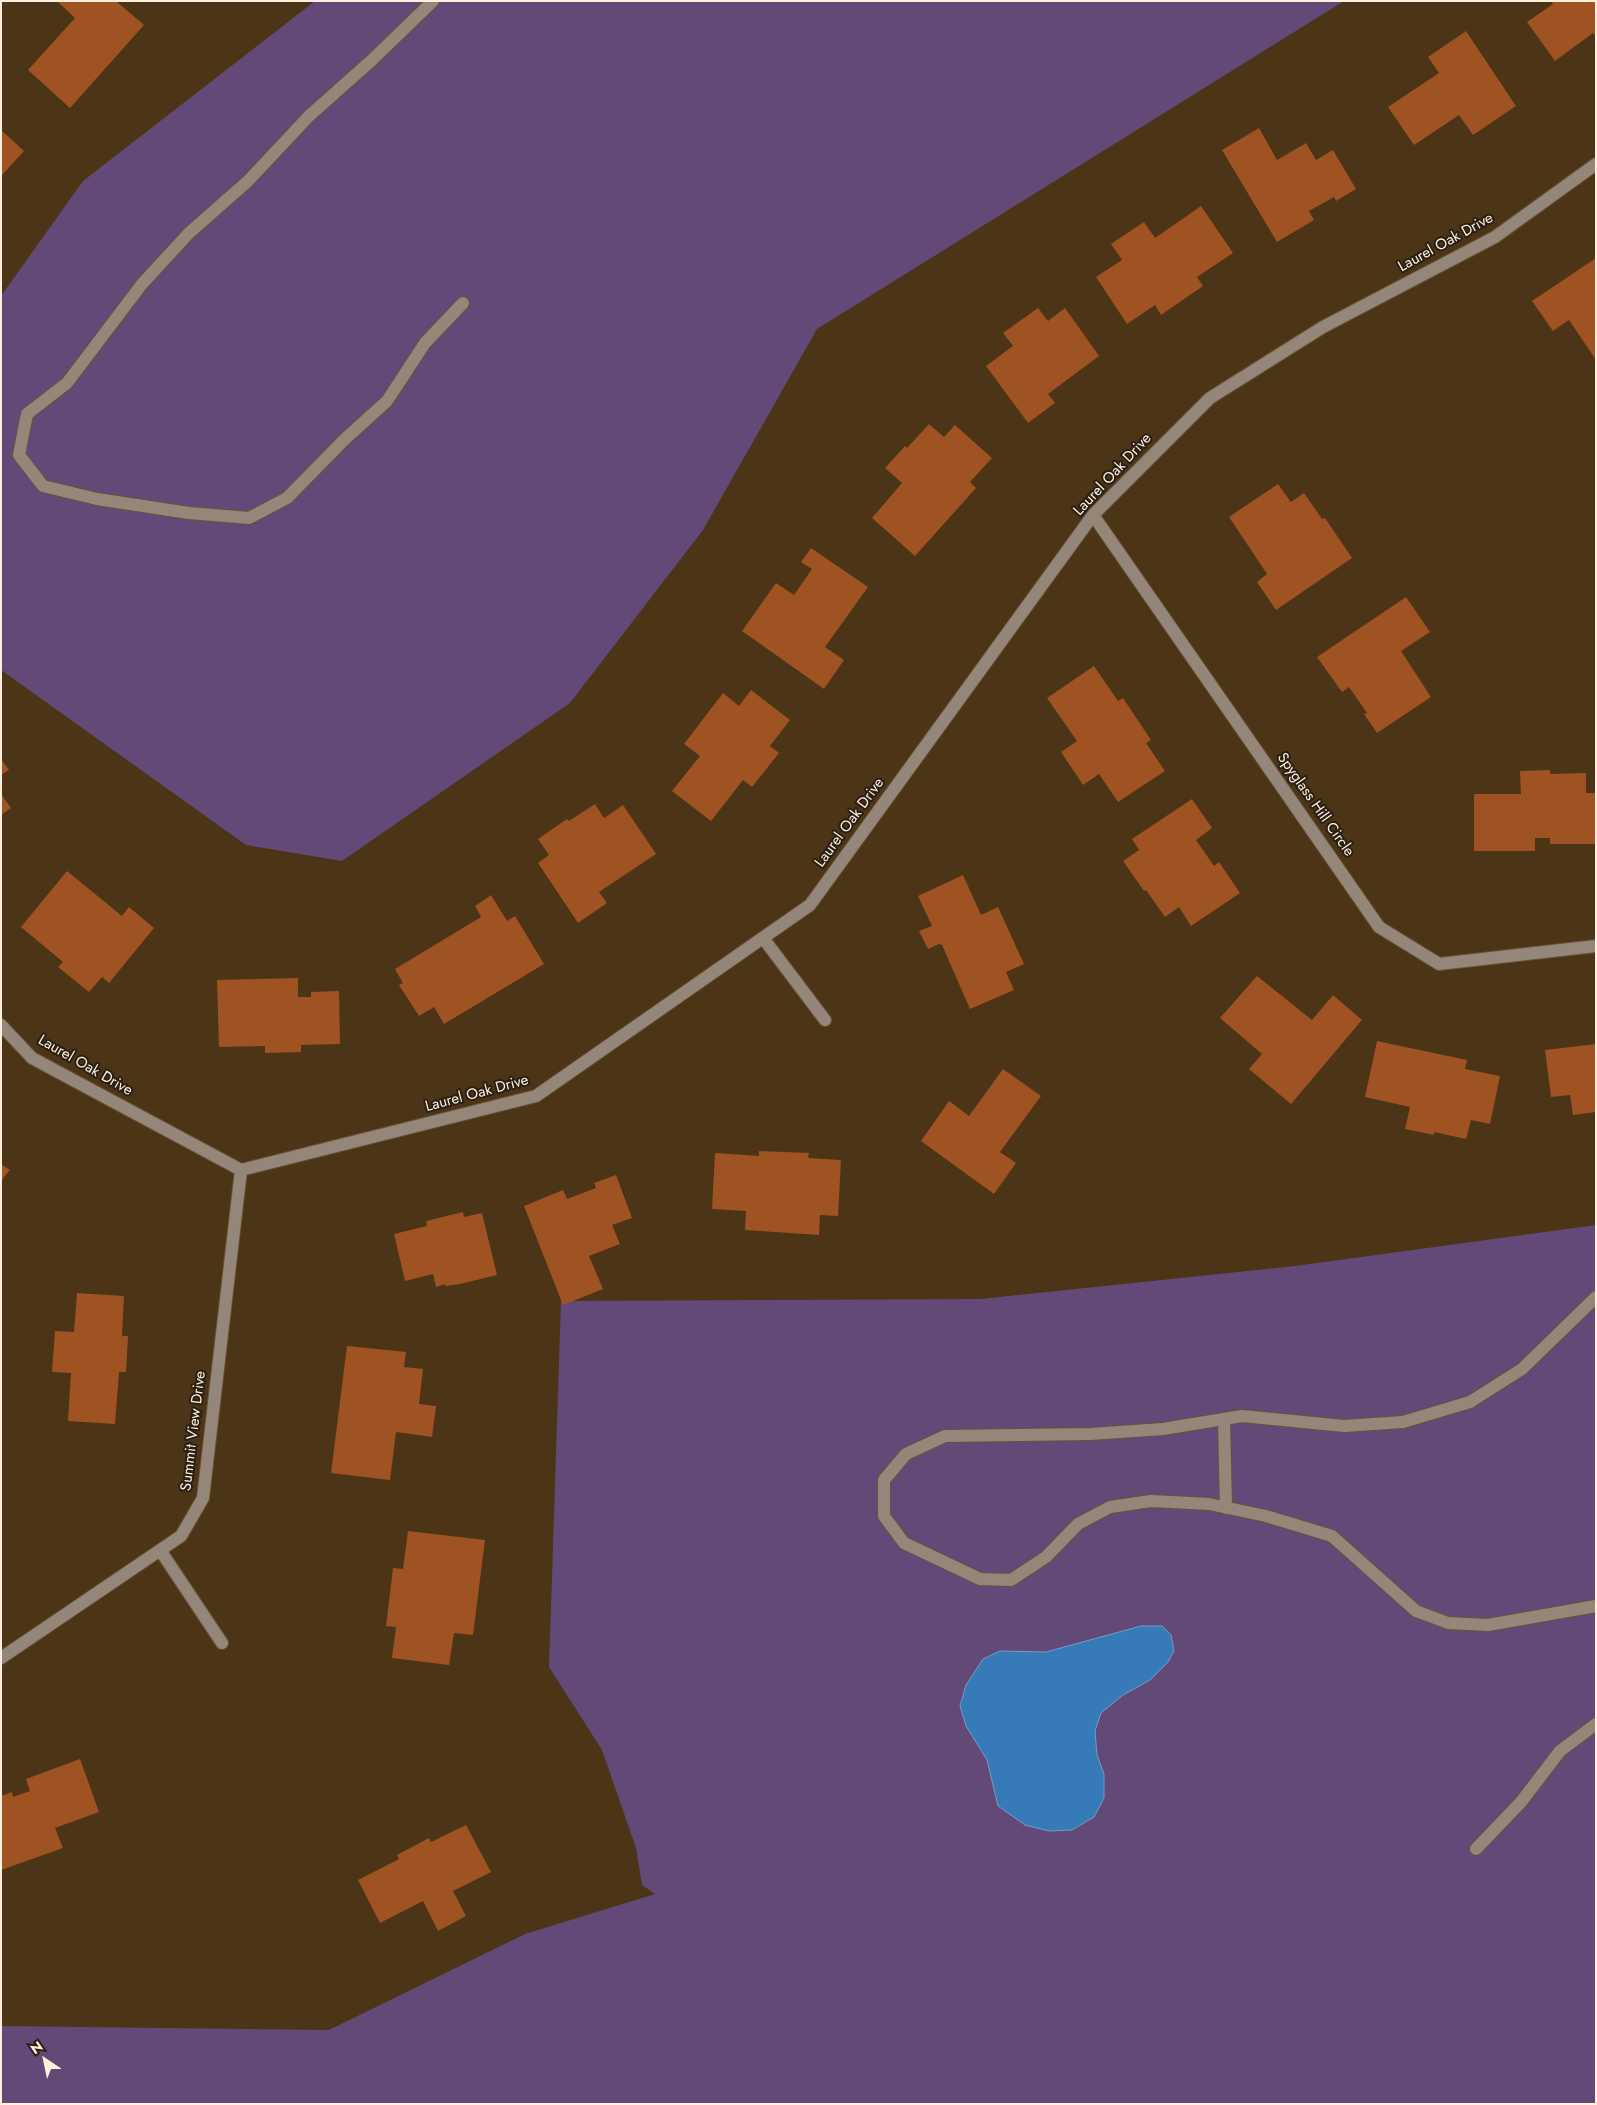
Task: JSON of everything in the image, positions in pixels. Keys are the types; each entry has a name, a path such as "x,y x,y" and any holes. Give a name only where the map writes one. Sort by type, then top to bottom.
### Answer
{"street":[{"path":"432,1 372,60 310,116 248,181 188,233 142,284 67,384 27,414 19,455 43,486 97,499 170,510 249,518 287,498 345,439 387,401 424,343 463,303"},
{"name":"Laurel Oak Drive","path":"1,1025 32,1058 242,1170 536,1096 810,905 1093,515 1210,398 1323,327 1495,237 1596,164"},
{"name":"Spyglass Hill Circle","path":"1093,515 1379,927 1439,964 1596,946"},
{"path":"763,938 825,1020"},
{"name":"Summit View Drive","path":"1,1658 181,1536 203,1498 242,1170"},
{"path":"1596,1297 1522,1369 1470,1402 1403,1422 1344,1426 1242,1416 1163,1429 1099,1433 945,1436 906,1454 884,1480 884,1516 904,1543 980,1579 1011,1580 1046,1557 1078,1524 1110,1507 1151,1501 1209,1504 1266,1516 1332,1536 1416,1611 1448,1622 1488,1625 1596,1606"},
{"path":"1224,1419 1226,1508"},
{"path":"160,1550 222,1643"},
{"path":"1476,1848 1521,1802 1560,1751 1596,1724"}],"shaded area":[{"path":"315,1 1344,1 817,329 703,530 570,703 342,861 246,845 1,670 1,296 83,181"},
{"path":"1596,1225 1596,2104 1,2104 1,2026 329,2030 525,1934 655,1894 642,1885 636,1848 602,1750 549,1667 561,1301 980,1299 1295,1266"}],"water":[{"path":"1141,1626 1162,1626 1171,1635 1174,1651 1168,1662 1150,1680 1123,1695 1101,1713 1095,1731 1097,1755 1104,1774 1104,1798 1094,1817 1072,1830 1049,1831 1025,1825 998,1806 987,1760 966,1726 960,1706 966,1685 983,1659 1000,1651 1046,1652"}],"building":[{"path":"57,1 116,1 144,25 70,108 28,70 75,18"},
{"path":"1551,1 1596,1 1596,36 1593,33 1555,61 1527,22 1553,4"},
{"path":"1466,31 1516,106 1473,135 1459,115 1414,145 1388,107 1439,73 1428,57"},
{"path":"1259,128 1277,160 1306,143 1316,160 1333,150 1356,189 1336,201 1334,197 1309,211 1314,220 1277,242 1222,150"},
{"path":"1,130 24,151 1,176"},
{"path":"1201,206 1233,253 1197,277 1203,286 1161,315 1155,305 1127,324 1096,277 1122,260 1111,244 1144,222 1155,238"},
{"path":"1596,258 1596,360 1569,320 1553,331 1532,301"},
{"path":"1038,308 1048,321 1065,308 1099,356 1048,394 1055,403 1028,423 986,366 1013,346 1003,333"},
{"path":"929,424 944,437 955,425 992,458 970,482 976,488 915,556 872,518 902,483 885,468"},
{"path":"1278,484 1291,502 1304,493 1322,519 1325,518 1352,558 1276,610 1257,582 1267,574 1229,517"},
{"path":"811,548 868,587 825,647 844,660 824,689 742,631 776,583 794,595 812,569 801,562"},
{"path":"1406,597 1430,632 1401,651 1431,697 1377,733 1364,714 1367,713 1349,687 1342,692 1317,657"},
{"path":"1094,666 1118,701 1123,698 1151,740 1146,743 1165,771 1118,802 1099,774 1083,785 1061,752 1077,741 1047,698"},
{"path":"751,690 790,720 770,746 779,753 752,787 743,780 711,821 672,791 700,756 684,744 723,693 739,706"},
{"path":"1,759 9,770 1,775"},
{"path":"1550,770 1550,774 1586,773 1586,793 1596,793 1596,844 1550,844 1550,838 1535,838 1535,851 1474,851 1474,794 1521,794 1520,771"},
{"path":"1,794 11,808 1,815"},
{"path":"1192,799 1212,828 1196,840 1214,866 1219,862 1240,893 1191,926 1179,907 1165,917 1123,861 1139,850 1132,839"},
{"path":"595,804 604,818 623,805 656,854 599,892 607,903 578,923 538,863 549,855 538,839 567,819 569,821"},
{"path":"67,871 122,916 129,907 154,928 109,983 102,977 89,992 58,967 63,962 21,927"},
{"path":"963,875 981,915 998,907 1024,964 1006,972 1014,990 970,1009 942,945 939,944 928,949 919,931 932,926 918,896"},
{"path":"491,895 507,921 515,916 544,964 444,1024 434,1007 419,1016 399,985 403,983 395,969 481,917 475,906"},
{"path":"1257,976 1312,1020 1333,995 1362,1020 1291,1104 1249,1069 1262,1054 1220,1018"},
{"path":"298,978 298,997 311,997 311,992 339,991 340,1044 301,1045 301,1052 265,1053 265,1046 219,1047 217,980"},
{"path":"1377,1041 1467,1060 1465,1069 1500,1076 1490,1124 1471,1120 1466,1139 1434,1132 1434,1135 1405,1129 1410,1107 1365,1097"},
{"path":"1596,1044 1596,1112 1573,1115 1570,1095 1551,1097 1545,1050"},
{"path":"1003,1069 1041,1096 1000,1152 1016,1163 994,1194 921,1141 949,1101 969,1116"},
{"path":"759,1151 809,1153 808,1158 841,1160 838,1216 820,1215 819,1235 745,1230 746,1211 712,1209 715,1153 759,1156"},
{"path":"1,1164 10,1170 1,1181"},
{"path":"616,1175 632,1218 612,1225 620,1244 589,1256 603,1289 563,1305 524,1206 563,1190 567,1199 596,1188 594,1183"},
{"path":"463,1212 464,1217 482,1213 497,1275 460,1284 445,1286 445,1284 436,1287 433,1274 405,1281 394,1234 427,1226 426,1221"},
{"path":"77,1293 124,1296 122,1336 128,1336 126,1372 119,1372 115,1424 68,1421 71,1373 52,1372 55,1331 74,1332"},
{"path":"347,1346 406,1352 404,1367 423,1369 419,1404 436,1406 432,1437 396,1432 390,1480 331,1473"},
{"path":"408,1531 485,1540 473,1635 454,1633 449,1665 392,1658 396,1627 386,1626 393,1568 403,1569"},
{"path":"80,1759 99,1812 55,1828 63,1848 1,1870 1,1796 12,1792 13,1797 30,1791 26,1779"},
{"path":"466,1825 491,1872 453,1891 466,1916 438,1931 423,1901 380,1923 358,1880 399,1859 397,1855 429,1838 431,1842"}]}
